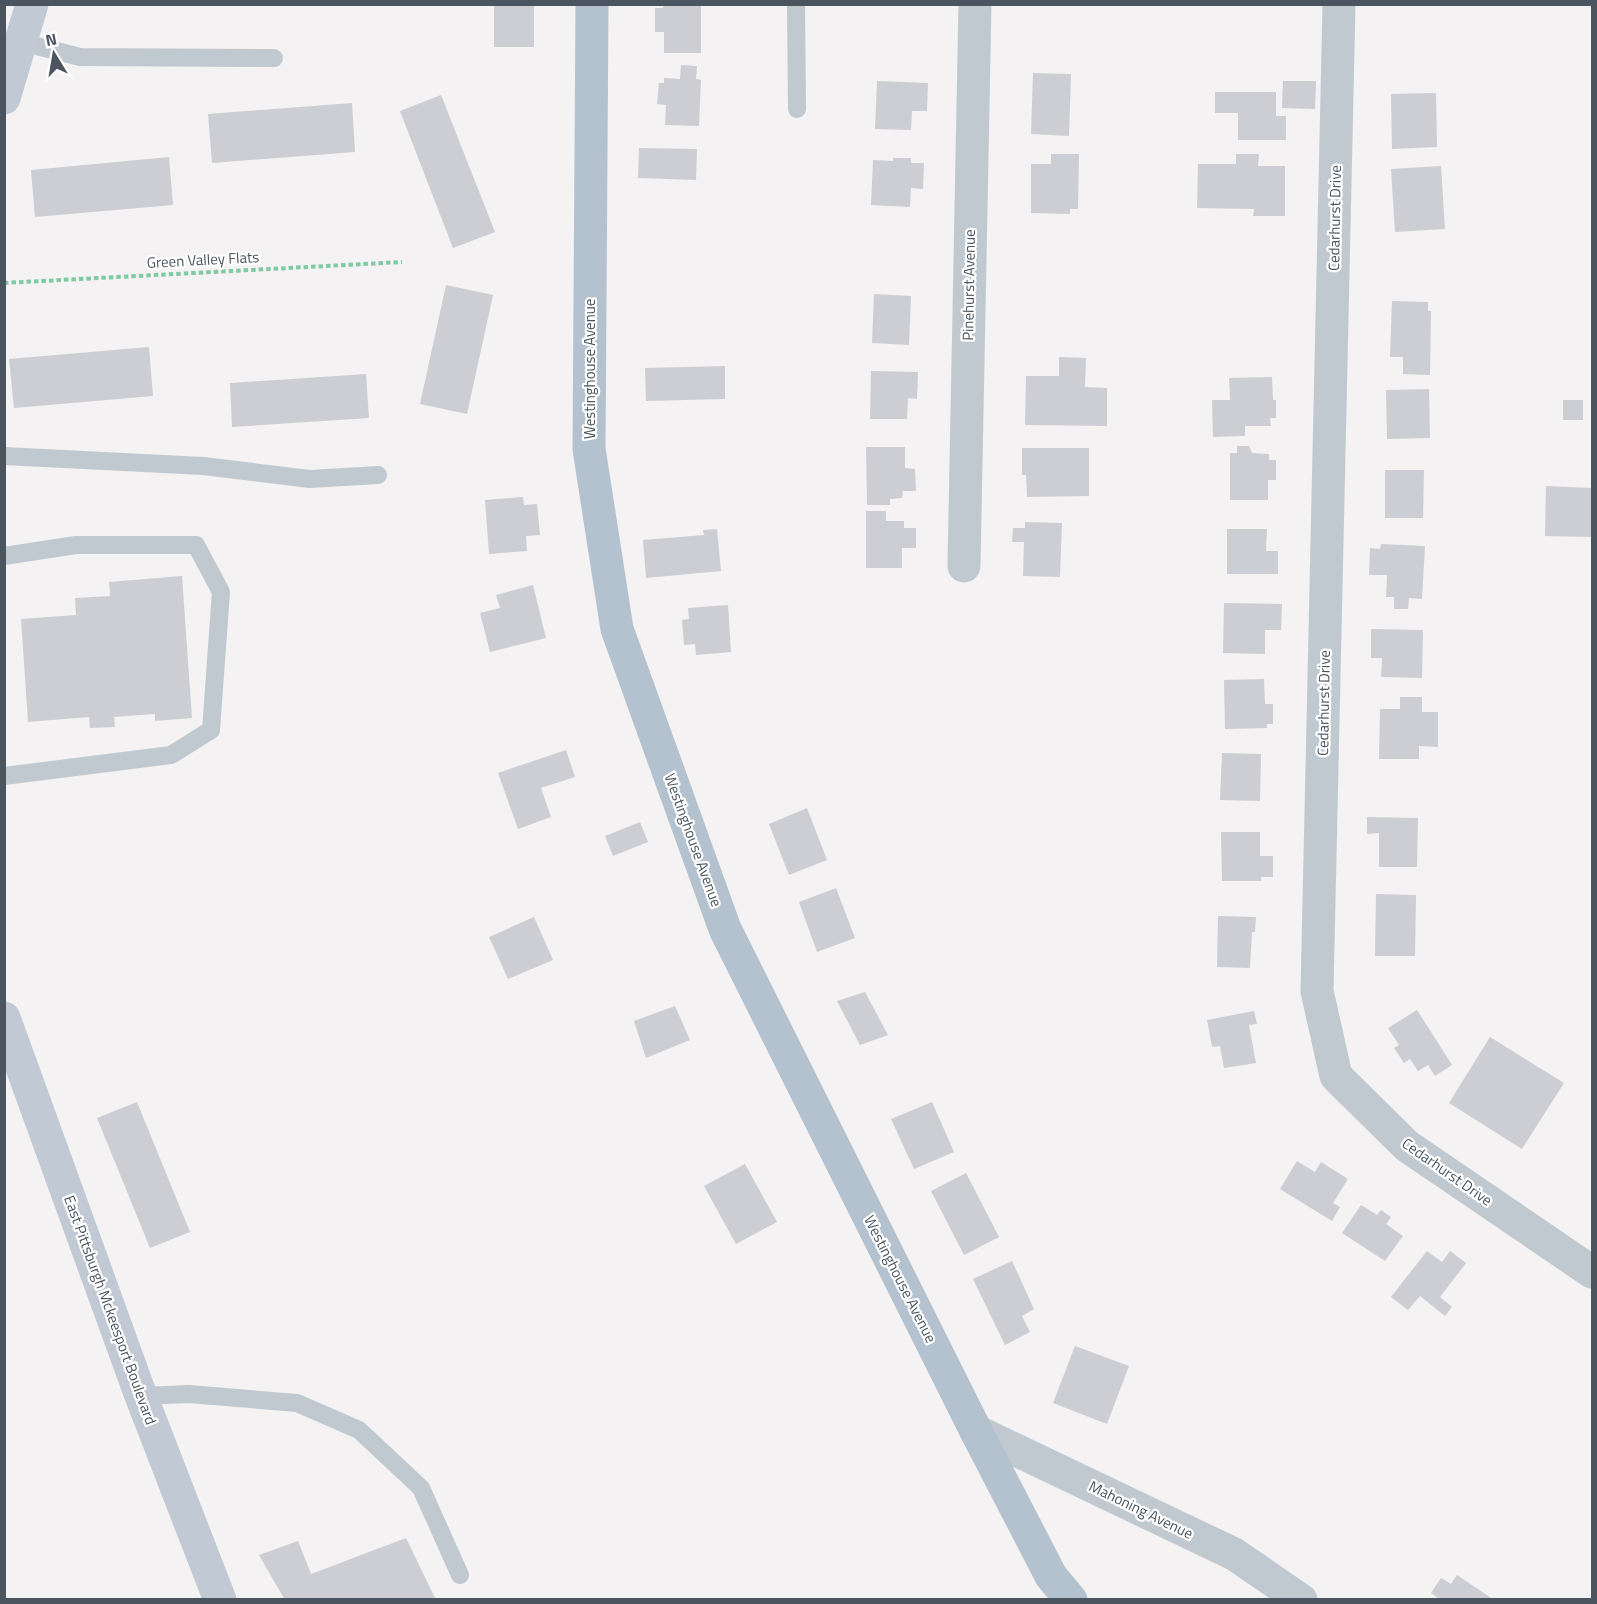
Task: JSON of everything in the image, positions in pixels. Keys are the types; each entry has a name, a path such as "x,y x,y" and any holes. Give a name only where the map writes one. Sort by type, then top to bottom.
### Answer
{"main road":[{"path":"4,98 32,4"},
{"name":"Westinghouse Avenue","path":"592,4 589,449 617,629 725,929 976,1431 1051,1576 1071,1599"},
{"name":"East Pittsburgh Mckeesport Boulevard","path":"4,1018 141,1396 220,1599"}],"street":[{"name":"Pinehurst Avenue","path":"963,566 975,4"},
{"name":"Cedarhurst Drive","path":"1339,4 1317,991 1336,1076 1407,1146 1593,1272"},
{"name":"Mahoning Avenue","path":"976,1431 1234,1554 1301,1599"}],"lane":[{"path":"796,4 797,109"},
{"path":"21,42 80,57 274,58"},
{"path":"4,456 203,466 310,479 378,475"},
{"path":"4,556 76,545 196,544 220,592 211,730 171,755 4,776"},
{"path":"141,1396 189,1394 297,1403 359,1430 421,1488 460,1575"}],"path":[{"name":"Green Valley Flats","path":"4,283 402,262"}],"building":[{"path":"494,4 534,4 534,47 494,47"},
{"path":"664,4 701,4 701,53 664,53 664,32 655,32 655,8 663,8"},
{"path":"681,65 697,66 696,79 701,80 699,126 665,125 666,105 657,104 659,83 664,83 664,78 680,79"},
{"path":"1033,73 1071,74 1069,136 1031,134"},
{"path":"877,81 928,83 927,111 912,111 911,130 875,129"},
{"path":"1283,81 1316,81 1315,109 1282,108"},
{"path":"1215,92 1276,92 1276,116 1286,116 1286,140 1238,140 1238,113 1215,113"},
{"path":"1436,93 1437,147 1392,149 1391,94"},
{"path":"441,95 495,232 453,248 400,111"},
{"path":"352,103 355,152 212,163 208,114"},
{"path":"639,148 697,149 696,180 638,178"},
{"path":"1051,154 1079,154 1078,209 1070,209 1070,214 1031,213 1031,164 1051,164"},
{"path":"1236,154 1259,154 1258,166 1285,166 1285,216 1253,216 1254,209 1197,208 1198,164 1236,164"},
{"path":"169,157 173,205 35,217 31,170"},
{"path":"893,158 911,158 911,163 924,163 923,189 911,188 910,207 871,205 873,160 893,161"},
{"path":"1441,166 1445,229 1395,232 1391,169"},
{"path":"446,285 493,295 467,414 420,404"},
{"path":"874,294 911,296 909,345 872,343"},
{"path":"1392,301 1428,302 1428,311 1431,311 1430,375 1403,374 1403,357 1390,357"},
{"path":"149,347 153,396 14,408 9,359"},
{"path":"1059,357 1086,358 1085,387 1107,388 1107,426 1025,425 1026,376 1059,376"},
{"path":"725,366 725,399 646,401 645,368"},
{"path":"871,371 918,372 917,399 908,398 907,419 870,419"},
{"path":"366,374 369,418 232,427 230,383"},
{"path":"1272,377 1276,418 1270,418 1271,426 1245,426 1245,436 1213,437 1212,400 1230,400 1229,378"},
{"path":"1429,389 1430,438 1387,439 1386,390"},
{"path":"1563,400 1583,400 1583,420 1563,420"},
{"path":"1237,446 1249,446 1252,453 1269,454 1269,460 1276,460 1276,480 1268,480 1268,500 1230,500 1230,453 1237,453"},
{"path":"866,447 905,447 905,468 915,469 916,491 903,491 902,498 890,499 890,505 867,505"},
{"path":"1022,448 1089,448 1089,496 1027,497 1026,475 1022,475"},
{"path":"1385,470 1424,470 1423,518 1385,518"},
{"path":"1546,486 1592,488 1592,537 1545,536"},
{"path":"523,497 524,505 537,504 540,535 526,536 527,551 489,554 485,500"},
{"path":"866,511 886,511 886,521 904,521 904,528 916,528 916,548 902,548 902,568 866,568"},
{"path":"1025,522 1062,523 1060,577 1023,576 1024,542 1012,542 1013,528 1025,528"},
{"path":"717,529 721,571 646,578 643,540 704,535 703,530"},
{"path":"1227,529 1267,529 1266,551 1278,551 1278,574 1227,574"},
{"path":"1381,544 1425,546 1422,599 1409,598 1408,609 1394,609 1394,597 1386,597 1387,575 1369,575 1370,548 1380,549"},
{"path":"182,576 192,718 155,721 155,714 114,717 115,727 90,728 89,717 28,722 21,619 76,615 75,598 110,596 109,582"},
{"path":"533,585 546,638 490,652 480,613 500,608 496,595"},
{"path":"1224,603 1282,604 1281,630 1265,630 1265,654 1223,653"},
{"path":"728,605 731,652 696,655 695,644 684,645 682,620 689,619 688,608"},
{"path":"1371,629 1423,630 1422,678 1381,677 1382,658 1371,658"},
{"path":"1264,679 1265,704 1273,704 1273,724 1267,724 1267,728 1225,729 1224,680"},
{"path":"1400,697 1422,697 1422,712 1438,712 1438,747 1419,746 1419,759 1379,759 1380,709 1400,709"},
{"path":"566,750 575,777 541,788 551,817 518,829 498,773"},
{"path":"1222,753 1261,754 1260,801 1220,800"},
{"path":"807,808 827,860 789,875 769,824"},
{"path":"1367,817 1418,818 1417,867 1379,867 1379,833 1367,834"},
{"path":"640,822 648,842 613,856 605,836"},
{"path":"1221,832 1260,832 1260,856 1273,856 1273,877 1261,877 1261,881 1222,881"},
{"path":"836,888 855,938 817,952 799,902"},
{"path":"1376,894 1416,895 1415,956 1375,956"},
{"path":"1218,916 1256,917 1255,932 1252,932 1250,968 1217,967"},
{"path":"534,917 553,960 508,979 489,937"},
{"path":"865,992 888,1035 860,1045 837,1001"},
{"path":"675,1006 690,1040 646,1058 634,1021"},
{"path":"1417,1010 1452,1065 1435,1076 1428,1065 1418,1071 1410,1059 1404,1063 1394,1048 1399,1045 1388,1028"},
{"path":"1254,1011 1257,1024 1249,1025 1256,1063 1224,1068 1220,1046 1212,1047 1207,1020"},
{"path":"1490,1037 1564,1083 1522,1149 1449,1103"},
{"path":"137,1102 190,1232 150,1248 97,1118"},
{"path":"932,1102 954,1152 914,1169 891,1119"},
{"path":"1297,1161 1315,1172 1321,1162 1348,1179 1333,1203 1340,1207 1332,1221 1280,1189"},
{"path":"745,1164 777,1222 736,1244 704,1186"},
{"path":"966,1173 999,1237 964,1255 931,1191"},
{"path":"1361,1205 1377,1215 1381,1210 1391,1217 1386,1224 1403,1236 1385,1261 1342,1233"},
{"path":"1427,1251 1442,1262 1450,1251 1466,1263 1440,1297 1452,1307 1445,1316 1420,1296 1408,1310 1391,1297"},
{"path":"1012,1261 1034,1309 1022,1316 1030,1332 1005,1345 973,1279"},
{"path":"1075,1346 1129,1366 1107,1424 1053,1403"},
{"path":"406,1538 436,1600 285,1600 259,1555 298,1541 311,1574"},
{"path":"1457,1575 1494,1600 1441,1600 1431,1593 1441,1578 1451,1584"}]}
